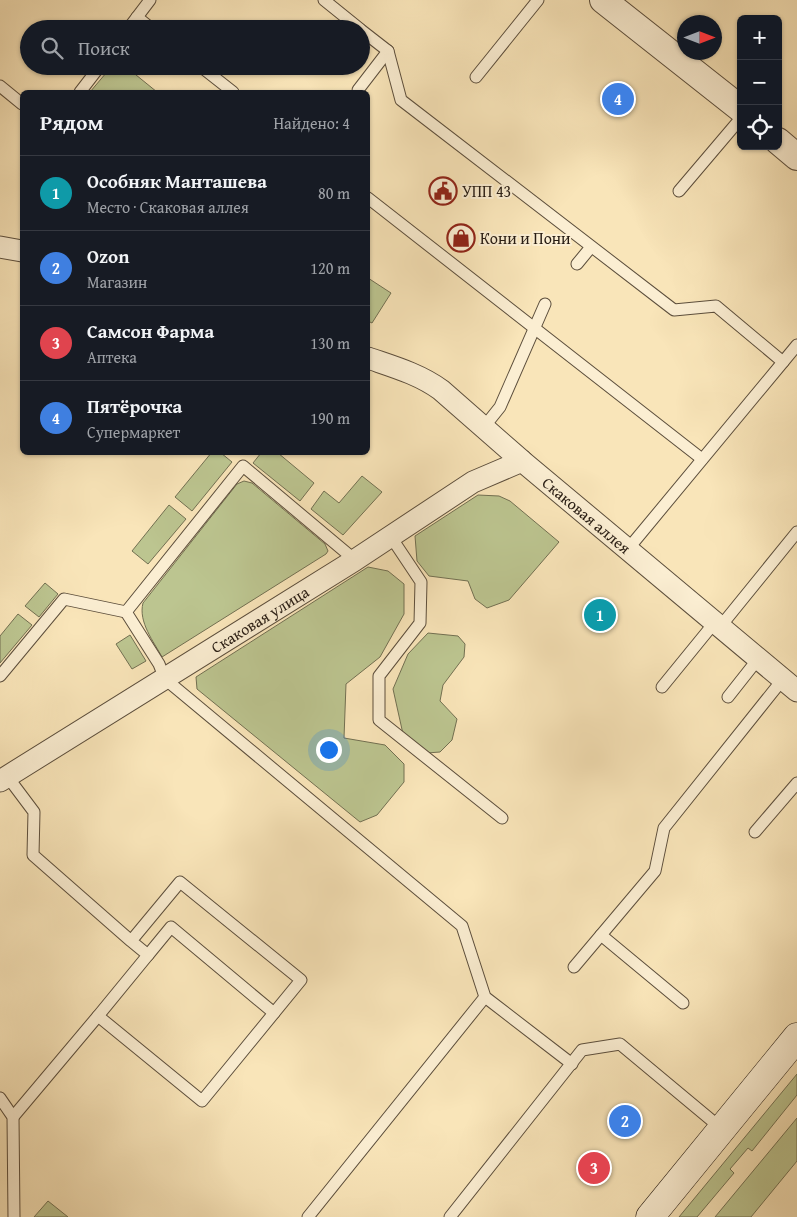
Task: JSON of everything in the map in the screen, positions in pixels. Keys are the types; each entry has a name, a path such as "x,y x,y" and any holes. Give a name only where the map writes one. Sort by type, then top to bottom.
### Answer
{"main road":[{"path":"650,1217 797,1037"}],"street":[{"path":"603,0 737,106"},
{"path":"782,144 797,157"},
{"path":"0,247 20,251"},
{"name":"Скаковая аллея","path":"370,359 427,380 790,685"},
{"name":"Скаковая улица","path":"4,778 355,560 473,482 522,461"}],"lane":[{"path":"135,20 150,0"},
{"path":"324,0 349,20"},
{"path":"476,77 538,0"},
{"path":"137,17 141,20"},
{"path":"370,37 388,51 401,100 674,310 716,306 783,362"},
{"path":"370,74 388,51"},
{"path":"82,90 93,75"},
{"path":"211,75 230,90"},
{"path":"358,90 370,75"},
{"path":"0,86 20,102"},
{"path":"679,191 737,123"},
{"path":"370,200 702,459"},
{"path":"577,264 591,247"},
{"path":"484,427 500,407 545,304"},
{"path":"628,549 797,345"},
{"path":"126,612 243,466 355,560"},
{"path":"662,687 718,625 797,532"},
{"path":"391,537 421,582 420,623 379,676 380,720 502,818"},
{"path":"0,676 64,599 126,612 159,664 165,679 462,926 485,997 572,1064"},
{"path":"728,697 758,659"},
{"path":"574,968 655,870 664,828 790,685"},
{"path":"4,778 34,812 33,855 148,955"},
{"path":"755,832 797,783"},
{"path":"98,1016 202,1101 301,980 180,882 131,941"},
{"path":"13,1117 171,928 274,1013"},
{"path":"601,935 683,1003"},
{"path":"308,1217 485,997"},
{"path":"450,1217 582,1050 620,1044 722,1129"},
{"path":"0,1098 13,1117 14,1217"}],"green space":[{"path":"104,75 136,75 155,90 92,90"},
{"path":"370,279 391,293 372,323 370,322"},
{"path":"210,455 223,455 232,462 192,511 175,497"},
{"path":"259,455 280,455 314,483 300,501 253,463"},
{"path":"362,476 382,492 343,535 311,509 324,491 339,503"},
{"path":"244,481 252,483 325,544 328,551 162,657 145,624 142,610 143,603 237,484"},
{"path":"478,495 499,496 510,501 559,542 509,600 487,608 475,599 468,581 429,576 417,561 415,536"},
{"path":"169,505 186,519 148,564 132,551"},
{"path":"368,567 388,571 404,584 404,614 380,657 346,684 344,738 385,745 404,764 404,782 377,815 360,822 197,689 196,677"},
{"path":"45,583 58,594 39,617 25,606"},
{"path":"18,614 32,625 0,663 0,636"},
{"path":"428,633 458,636 465,644 464,657 443,685 440,701 457,719 452,740 440,752 427,753 403,734 393,689 408,654"},
{"path":"130,635 146,661 132,669 116,644"},
{"path":"797,1074 797,1095 752,1151 748,1148 730,1169 734,1173 697,1217 679,1217"},
{"path":"797,1118 797,1161 751,1217 715,1217"},
{"path":"48,1201 68,1217 34,1217"}],"place":[{"name":"Пятёрочка","path":"618,99"},
{"name":"УПП 43","path":"443,191"},
{"name":"Кони и Пони","path":"461,238"},
{"name":"Особняк Манташева","path":"600,615"},
{"name":"Ozon","path":"625,1121"},
{"name":"Самсон Фарма","path":"594,1168"}]}
